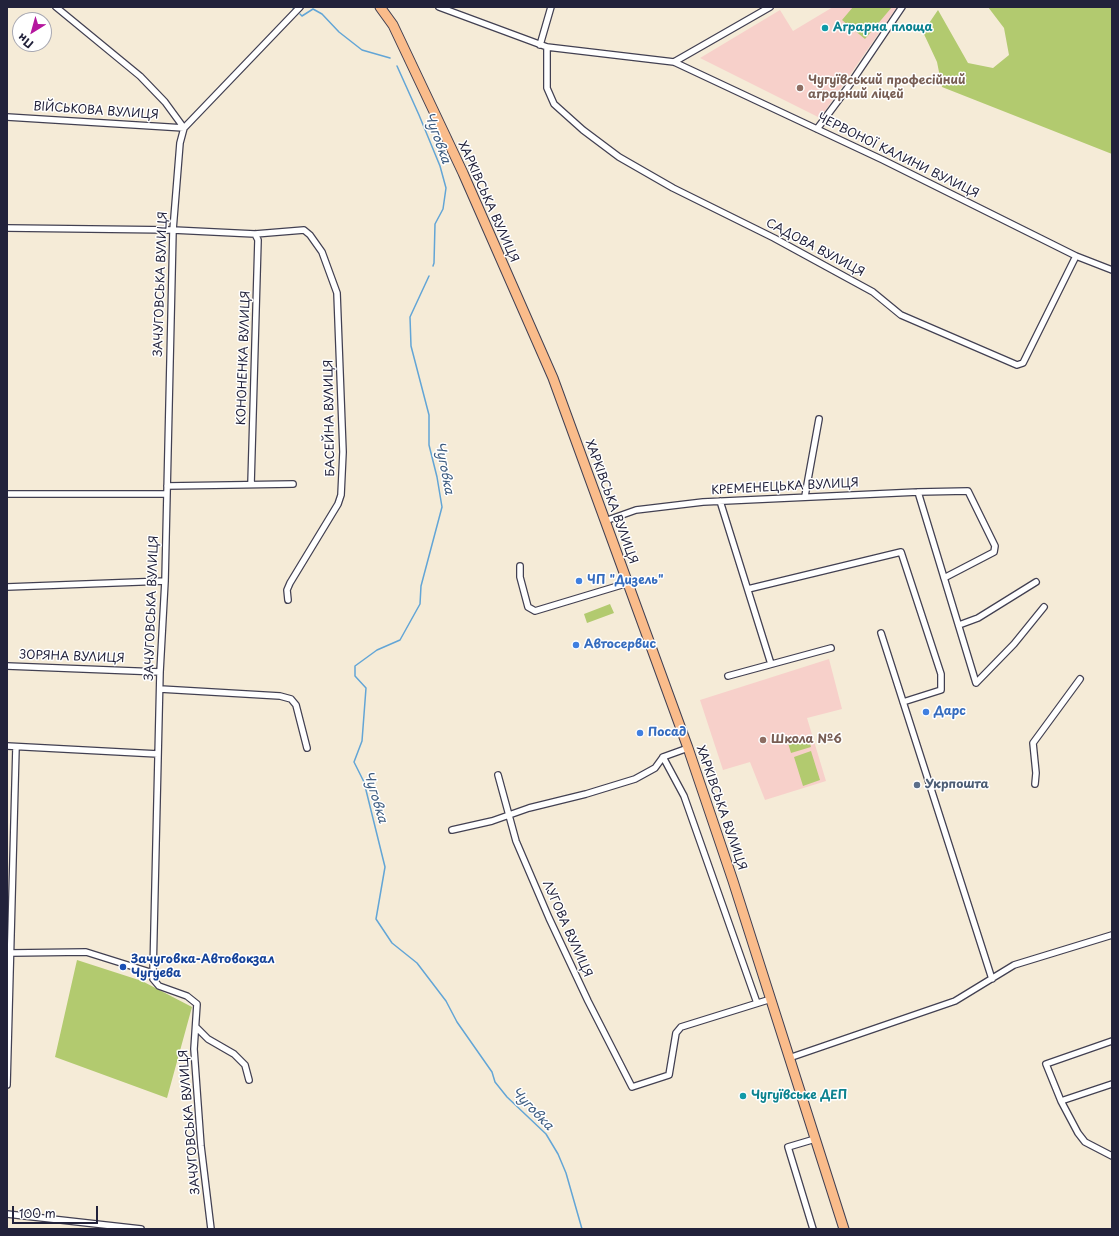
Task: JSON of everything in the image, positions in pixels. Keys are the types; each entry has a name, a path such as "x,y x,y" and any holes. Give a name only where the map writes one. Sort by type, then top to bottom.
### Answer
{"highway":[{"name":"ХАРКІВСЬКА ВУЛИЦЯ","path":"380,7 393,25 463,173 553,378 688,748 771,999 814,1139 844,1229"}],"street":[{"path":"56,7 140,76 165,102 184,128 300,7"},
{"name":"ЧЕРВОНОЇ КАЛИНИ ВУЛИЦЯ","path":"439,7 540,46 674,62 817,129 1076,256 1112,270"},
{"path":"540,46 551,7"},
{"path":"674,62 770,7"},
{"path":"817,129 846,90 902,7"},
{"name":"САДОВА ВУЛИЦЯ","path":"547,47 547,88 554,104 583,130 619,157 673,188 774,238 867,289 901,315 1017,365 1023,363 1076,256"},
{"name":"ВІЙСЬКОВА ВУЛИЦЯ","path":"7,117 184,128"},
{"name":"ЗАЧУГОВСЬКА ВУЛИЦЯ","path":"184,128 180,144 173,230 165,581 160,672 153,979 159,986 187,996 197,1004 195,1057 201,1146 211,1229"},
{"path":"7,228 173,230 255,234"},
{"name":"БАСЕЙНА ВУЛИЦЯ","path":"255,234 304,230 310,235 322,252 337,293 343,452 341,495 338,504 290,583 287,590 288,600"},
{"name":"КОНОНЕНКА ВУЛИЦЯ","path":"251,484 258,240 255,234"},
{"path":"805,496 819,419"},
{"path":"166,486 294,484"},
{"name":"КРЕМЕНЕЦЬКА ВУЛИЦЯ","path":"606,521 636,510 720,501 805,496 968,491 995,546 994,552 944,578"},
{"path":"918,492 976,683 1014,644 1044,607"},
{"path":"7,494 167,494"},
{"path":"720,501 771,664"},
{"path":"748,589 901,552 942,674 941,690 903,702"},
{"path":"520,566 520,577 528,607 535,610 628,583"},
{"path":"7,587 165,581"},
{"path":"959,626 978,618 1036,582"},
{"path":"881,633 992,979"},
{"path":"728,676 831,648"},
{"name":"ЗОРЯНА ВУЛИЦЯ","path":"7,666 160,672"},
{"path":"1035,784 1036,773 1032,743 1080,679"},
{"path":"160,689 280,696 291,699 296,704 307,748"},
{"path":"7,746 158,754"},
{"path":"7,1085 16,747"},
{"path":"452,830 492,822 509,815 586,794 646,775 655,768 663,757 688,748"},
{"path":"663,757 684,796 757,1003 771,999"},
{"name":"ЛУГОВА ВУЛИЦЯ","path":"498,775 516,842 549,918 588,1001 632,1087 669,1075 676,1033 681,1027 757,1003"},
{"path":"789,1058 955,1001 1014,965 1112,935"},
{"path":"11,953 86,952 153,972"},
{"path":"196,1027 208,1039 234,1054 245,1065 249,1080"},
{"path":"1112,1041 1046,1064 1061,1101 1078,1133 1085,1142 1112,1156"},
{"path":"1061,1101 1112,1084"},
{"path":"813,1229 788,1147 814,1139"},
{"path":"7,1214 141,1229"}],"shaded area":[{"name":"Чугуївський професійний аграрний ліцей","path":"833,7 897,7 820,118 700,58 780,10 793,31"},
{"name":"Школа №6","path":"829,659 842,709 807,718 826,781 765,800 750,762 723,770 700,700"}],"green space":[{"path":"853,7 892,7 865,39 842,20"},
{"path":"988,7 1112,7 1112,154 942,87 937,62 923,32 938,10 968,63 993,68 1009,55 1004,28"},
{"path":"610,604 614,613 587,623 584,614"},
{"path":"808,737 811,747 791,753 788,743"},
{"path":"811,751 820,780 803,786 794,757"},
{"path":"77,960 142,981 192,1007 167,1098 55,1057"}],"waterway":[{"name":"Чуговка","path":"300,14 302,16 313,9 322,14 339,32 362,50 390,58"},
{"name":"Чуговка","path":"397,66 440,166 446,188 443,209 435,224 433,266"},
{"name":"Чуговка","path":"429,276 410,317 411,346 429,415 429,445 437,477 442,507 421,586 420,604 400,640 377,650 355,666 355,676 366,688 362,741 354,762 364,782 385,867 376,919 392,943 417,963 446,1001 457,1022 492,1072 495,1082 507,1097 546,1134 558,1154 566,1173 582,1229"}],"place":[{"name":"Аграрна площа","path":"825,28"},
{"name":"Чугуївський професійний аграрний ліцей","path":"800,88"},
{"name":"ЧП \"Дизель\"","path":"579,581"},
{"name":"Автосервис","path":"576,645"},
{"name":"Дарс","path":"926,712"},
{"name":"Посад","path":"640,733"},
{"name":"Школа №6","path":"763,740"},
{"name":"Укрпошта","path":"917,785"},
{"name":"Зачуговка-Автовокзал Чугуева","path":"123,967"},
{"name":"Чугуївське ДЕП","path":"743,1096"}]}
